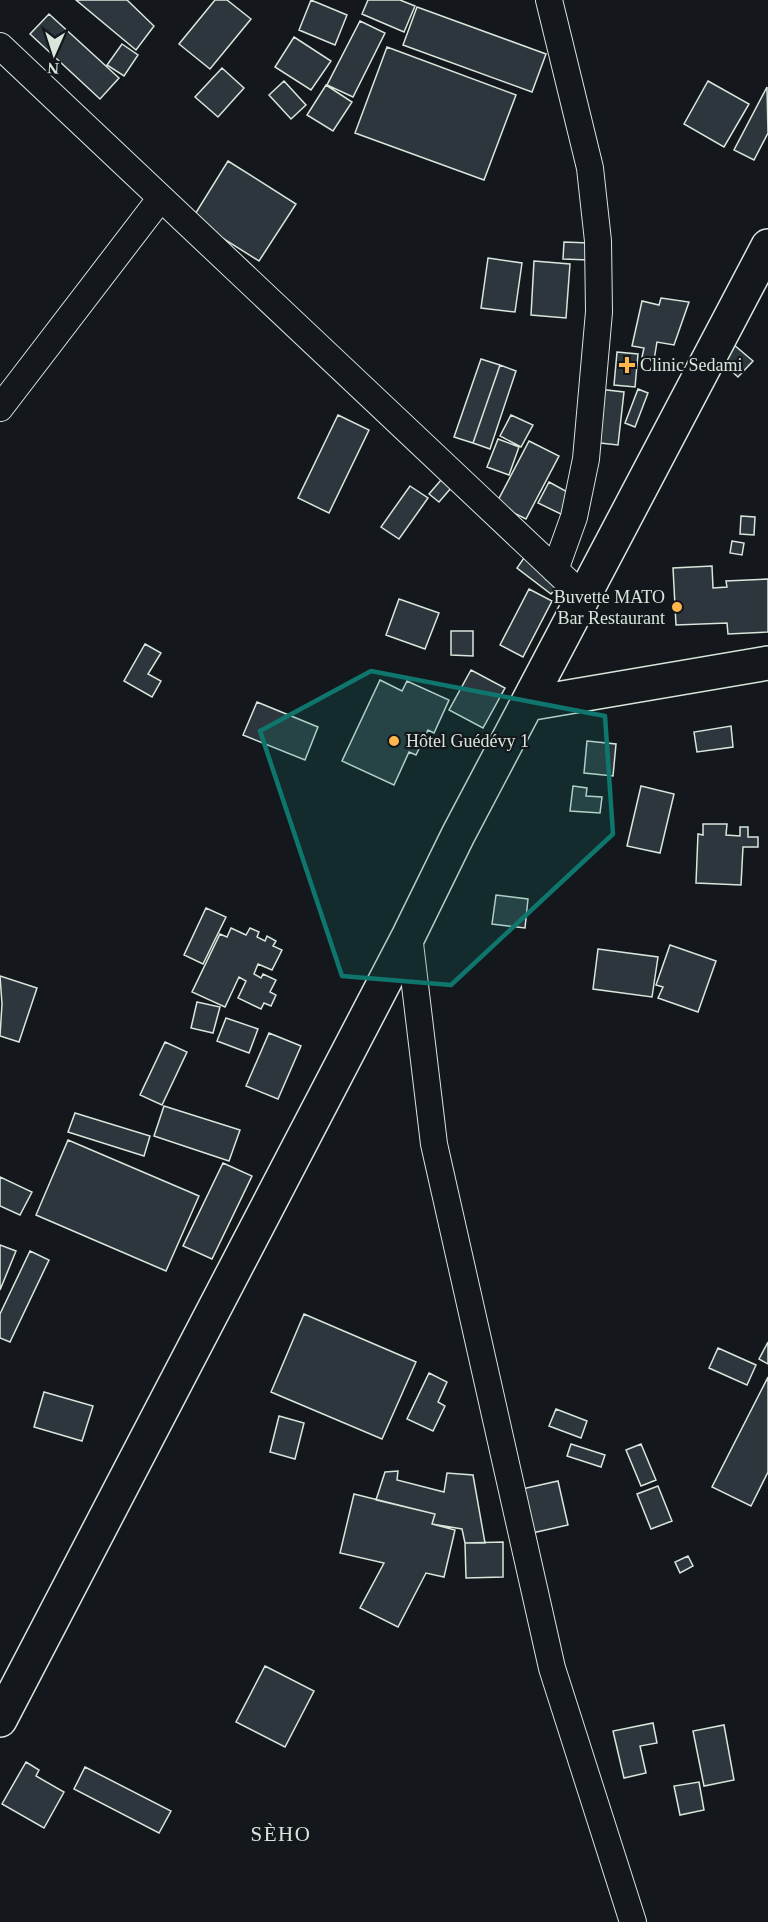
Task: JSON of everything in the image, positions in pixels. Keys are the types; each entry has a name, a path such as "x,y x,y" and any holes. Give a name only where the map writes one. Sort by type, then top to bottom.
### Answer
{"main road":[{"path":"0,1720 409,934 458,835 768,246"},
{"path":"527,704 768,663"}],"street":[{"path":"549,0 591,168 598,241 599,312 585,459 574,517 555,570"},
{"path":"0,46 584,597"},
{"path":"0,408 160,199"},
{"path":"409,934 435,1144 549,1656 632,1921"}],"highlighted area":[{"path":"371,671 605,716 613,834 451,985 342,976 260,731"}],"building":[{"path":"76,0 127,0 154,26 136,50"},
{"path":"215,0 227,0 251,19 210,69 179,44"},
{"path":"311,0 347,15 335,45 299,30"},
{"path":"368,0 400,0 415,6 404,32 362,14"},
{"path":"417,7 546,54 532,92 403,45"},
{"path":"49,14 119,78 100,99 30,34"},
{"path":"360,21 385,33 353,97 327,85"},
{"path":"294,37 331,61 311,90 275,67"},
{"path":"122,44 138,55 124,76 107,65"},
{"path":"387,47 516,95 484,180 355,133"},
{"path":"222,68 244,88 218,117 195,97"},
{"path":"284,81 306,105 291,119 269,95"},
{"path":"708,81 749,104 724,147 684,124"},
{"path":"326,85 352,102 333,131 307,115"},
{"path":"767,87 768,133 754,160 734,150"},
{"path":"228,161 296,204 259,261 192,219"},
{"path":"564,242 590,243 589,260 563,259"},
{"path":"488,258 522,263 515,312 481,308"},
{"path":"534,261 570,264 566,318 531,315"},
{"path":"661,298 689,302 674,345 657,342 654,360 642,357 644,348 632,346 642,301 659,305"},
{"path":"733,344 753,361 738,377 719,360"},
{"path":"617,352 638,354 635,387 614,385"},
{"path":"481,359 500,365 473,443 454,437"},
{"path":"500,365 516,371 490,449 473,443"},
{"path":"598,389 624,392 618,445 591,442"},
{"path":"638,389 648,393 635,427 625,423"},
{"path":"338,415 369,430 329,513 298,498"},
{"path":"511,415 533,425 521,447 500,436"},
{"path":"498,439 519,447 509,475 487,467"},
{"path":"529,441 559,456 526,519 496,504"},
{"path":"441,480 451,488 439,502 429,494"},
{"path":"549,482 573,495 563,515 538,503"},
{"path":"410,486 428,498 399,539 381,527"},
{"path":"741,516 755,517 754,535 740,534"},
{"path":"732,541 744,543 742,555 730,553"},
{"path":"526,555 561,582 551,594 517,568"},
{"path":"712,566 713,588 727,587 726,581 768,579 768,632 728,634 727,623 676,625 673,568"},
{"path":"529,589 552,601 523,657 500,645"},
{"path":"399,599 439,613 425,649 386,635"},
{"path":"451,631 473,631 473,656 451,655"},
{"path":"145,644 161,653 148,674 161,681 152,697 124,681"},
{"path":"471,670 505,688 483,728 449,710"},
{"path":"380,680 402,691 407,681 449,700 434,733 428,730 416,755 409,752 394,785 342,761"},
{"path":"257,702 318,727 305,760 243,735"},
{"path":"731,726 733,747 697,752 694,732"},
{"path":"587,741 616,744 613,776 584,773"},
{"path":"573,786 587,788 586,796 602,797 600,813 570,811"},
{"path":"641,786 674,794 660,853 627,846"},
{"path":"703,824 727,824 726,835 740,836 740,827 748,827 748,837 758,837 758,847 743,847 741,885 696,883 698,834 703,835"},
{"path":"496,895 528,899 525,928 492,924"},
{"path":"206,908 226,917 203,964 184,955"},
{"path":"231,928 246,935 250,928 259,932 257,937 265,941 267,936 276,941 273,946 282,950 272,970 258,964 254,974 261,978 263,974 276,980 270,992 276,995 271,1006 264,1003 261,1009 238,998 246,981 239,977 225,1007 192,992 220,934 227,937"},
{"path":"670,945 716,961 698,1012 658,998 663,987 656,985"},
{"path":"598,949 658,957 652,997 593,989"},
{"path":"0,976 37,988 19,1042 0,1036 2,1004"},
{"path":"197,1002 220,1007 213,1033 191,1028"},
{"path":"226,1018 258,1029 249,1053 217,1041"},
{"path":"269,1033 301,1046 278,1099 246,1086"},
{"path":"165,1042 187,1052 162,1105 140,1095"},
{"path":"164,1106 240,1130 229,1161 154,1136"},
{"path":"75,1113 150,1136 144,1156 68,1132"},
{"path":"68,1140 199,1196 166,1271 36,1215"},
{"path":"223,1163 252,1176 212,1259 183,1246"},
{"path":"0,1177 32,1192 20,1215 0,1206"},
{"path":"0,1245 16,1251 0,1290"},
{"path":"30,1251 49,1260 10,1342 0,1338 0,1314"},
{"path":"304,1314 416,1362 382,1439 271,1392"},
{"path":"768,1342 768,1364 759,1359"},
{"path":"718,1348 756,1365 747,1385 709,1368"},
{"path":"429,1373 447,1382 438,1402 445,1406 433,1431 407,1419"},
{"path":"768,1377 768,1472 751,1506 712,1487"},
{"path":"44,1392 93,1406 82,1441 34,1427"},
{"path":"556,1409 587,1421 581,1438 549,1426"},
{"path":"279,1416 304,1423 295,1459 270,1452"},
{"path":"571,1444 605,1455 601,1467 567,1456"},
{"path":"641,1444 656,1480 641,1486 626,1450"},
{"path":"398,1471 397,1480 444,1492 447,1473 473,1475 485,1543 465,1543 462,1529 432,1524 435,1514 376,1500 385,1472"},
{"path":"558,1481 568,1525 532,1533 522,1489"},
{"path":"658,1486 672,1521 651,1529 637,1494"},
{"path":"354,1494 435,1514 432,1524 455,1530 444,1577 426,1573 398,1627 360,1608 384,1563 340,1553"},
{"path":"503,1542 503,1577 466,1578 465,1543"},
{"path":"688,1556 693,1566 680,1573 675,1562"},
{"path":"265,1666 314,1691 285,1747 236,1722"},
{"path":"653,1723 657,1743 640,1746 646,1773 624,1778 613,1731"},
{"path":"724,1725 734,1780 704,1786 693,1731"},
{"path":"26,1762 39,1770 36,1776 64,1792 44,1828 2,1804"},
{"path":"85,1767 171,1811 159,1833 74,1789"},
{"path":"699,1782 704,1810 680,1815 674,1786"}],"place":[{"name":"Clinic Sedami","path":"627,365"},
{"name":"Buvette MATO Bar Restaurant","path":"677,607"},
{"name":"Hôtel Guédévy 1","path":"394,741"}],"district":[{"name":"SÈHO","path":"281,1834"}]}
